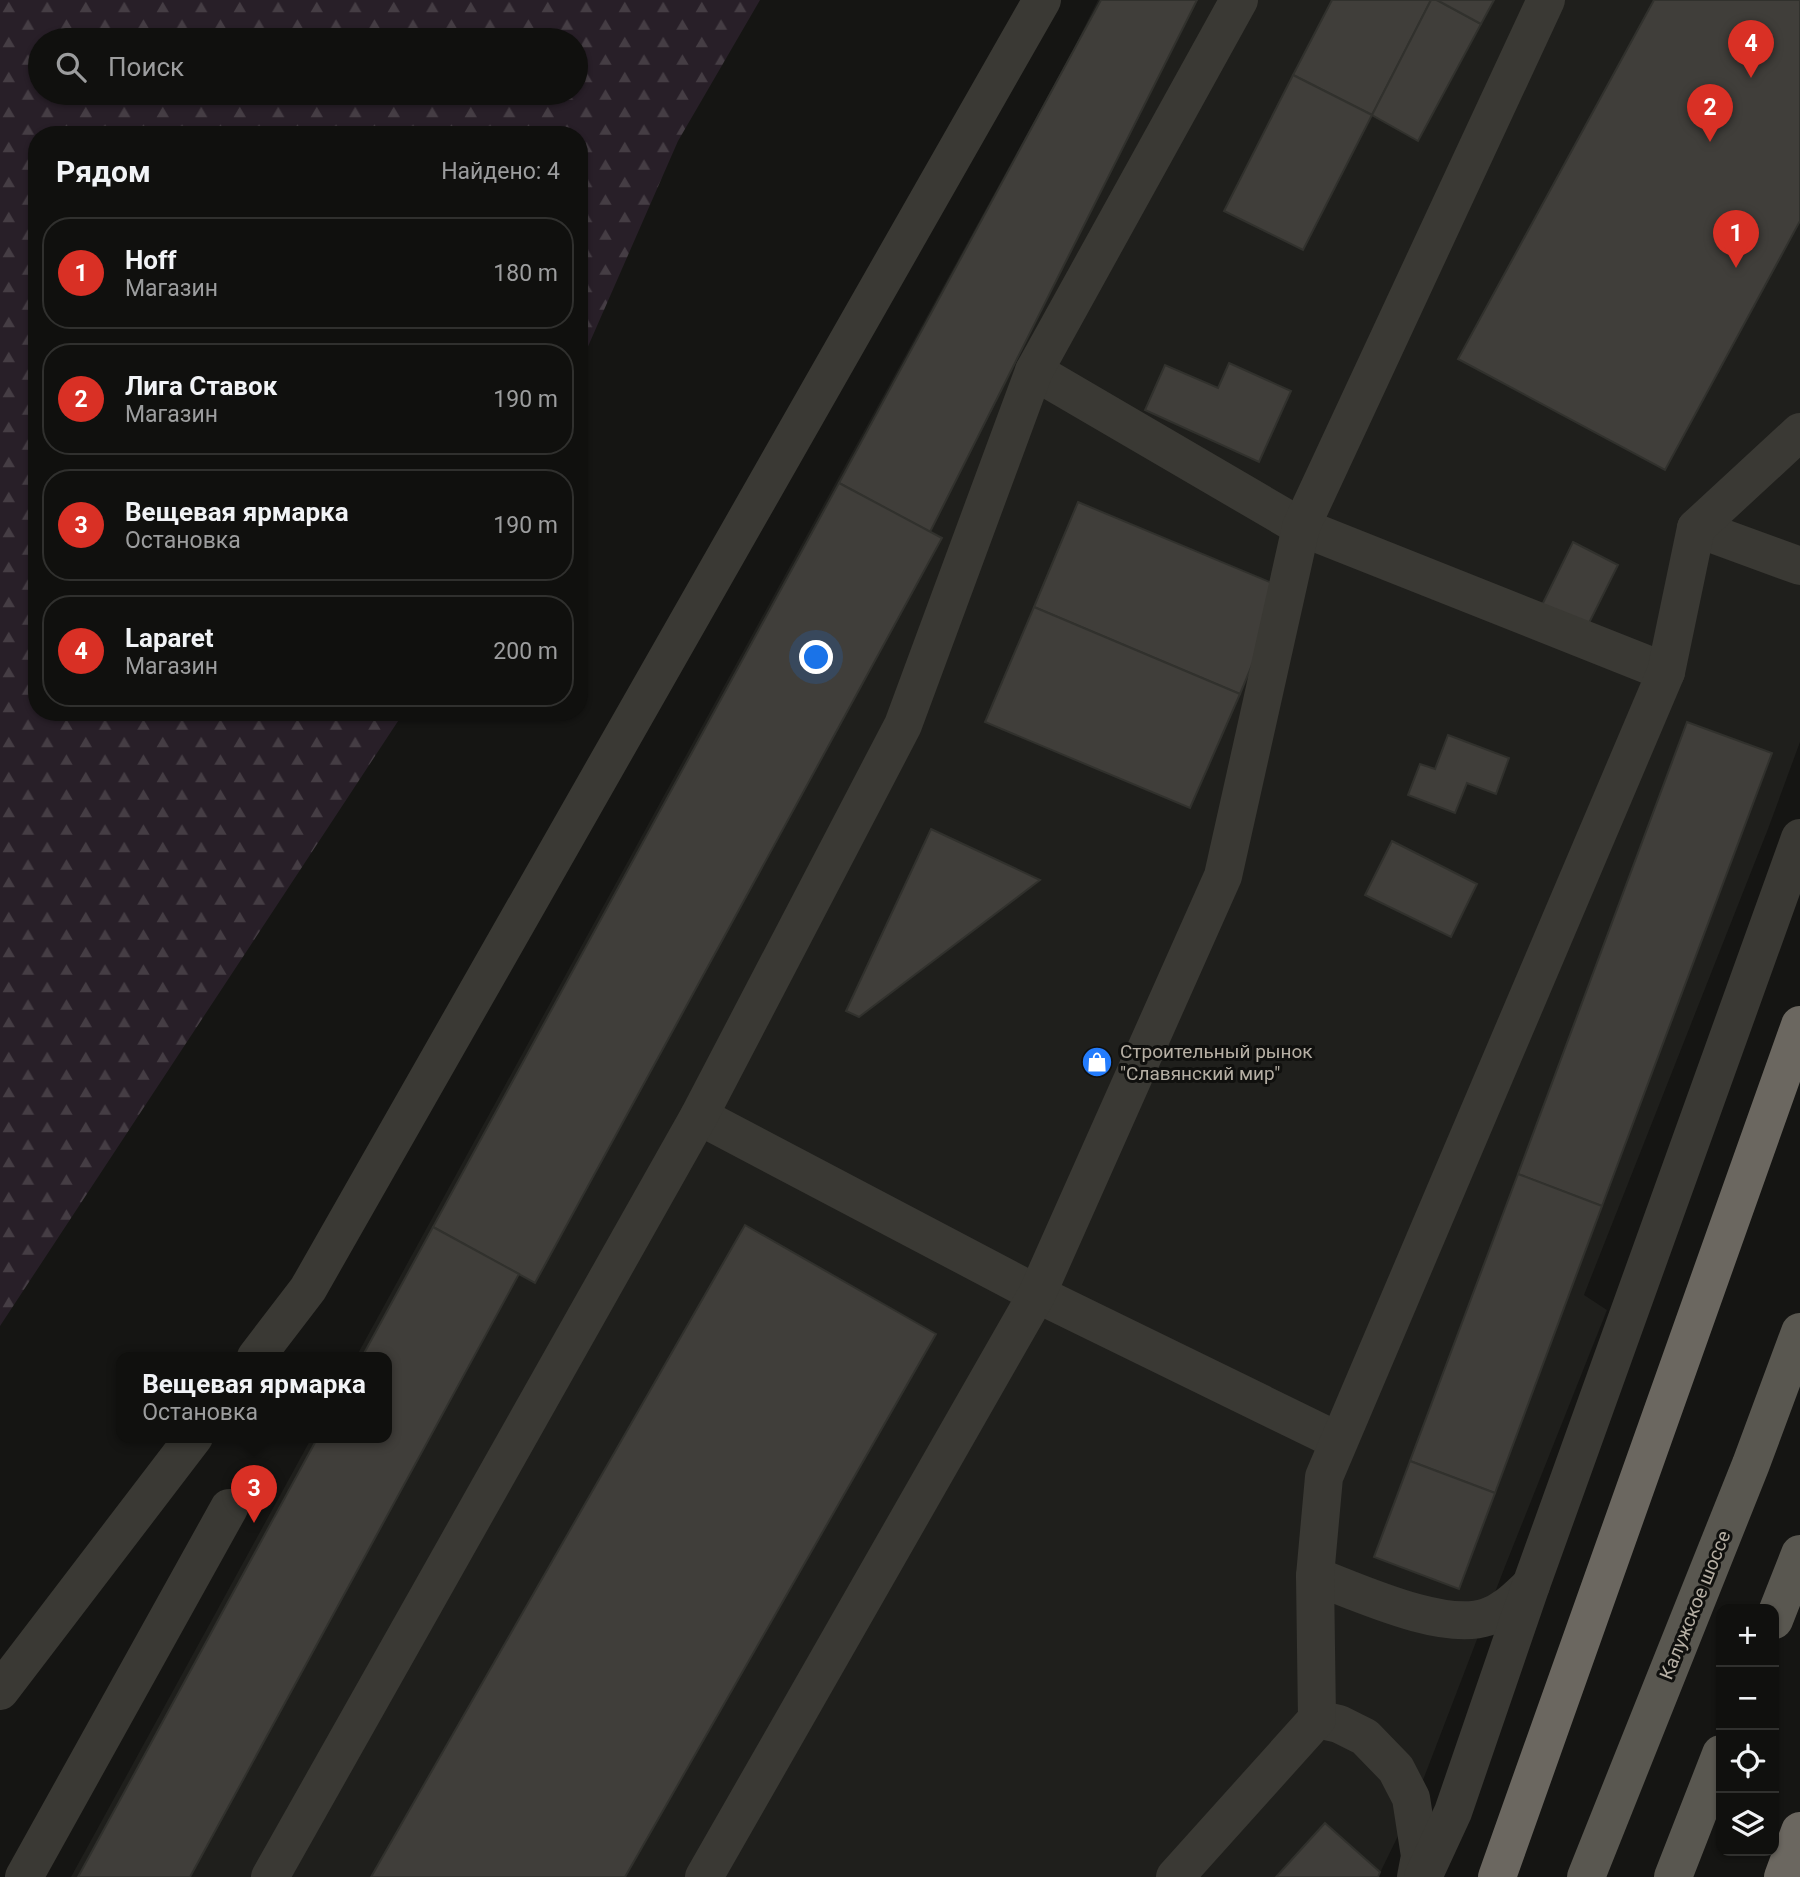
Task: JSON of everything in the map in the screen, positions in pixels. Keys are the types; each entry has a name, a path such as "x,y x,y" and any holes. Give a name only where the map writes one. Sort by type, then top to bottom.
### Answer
{"highway":[{"path":"1497,1877 1800,1025"},
{"path":"1783,1877 1800,1831"}],"main road":[{"name":"Калужское шоссе","path":"1586,1877 1751,1464 1800,1332"},
{"path":"1779,1607 1800,1554"},
{"path":"1673,1877 1716,1767"}],"street":[{"path":"260,1352 308,1289 1042,0"},
{"path":"270,1877 699,1116 903,725 1034,371 1239,0"},
{"path":"704,1877 1037,1294 1223,876 1301,527 1546,0"},
{"path":"1034,371 1301,527 1666,672"},
{"path":"1175,1877 1317,1719 1315,1576 1324,1477 1666,672 1696,528 1800,432"},
{"path":"1696,528 1800,566"},
{"path":"1423,1877 1453,1812 1531,1586 1800,838"},
{"path":"699,1116 1037,1294 1338,1441"},
{"path":"0,1691 189,1443"},
{"path":"24,1877 229,1508"},
{"path":"1315,1576 1417,1614 1458,1621 1486,1617 1508,1606 1531,1586"},
{"path":"1317,1719 1339,1724 1365,1737 1396,1769 1411,1798 1416,1821 1420,1856 1416,1877"}],"shaded area":[{"name":"Строительный рынок \"Славянский мир\"","path":"1098,0 1800,0 1800,742 1584,1295 1607,1310 1415,1801 1378,1877 71,1877 309,1443 392,1443 392,1352 359,1352"}],"green space":[{"path":"0,0 760,0 678,141 588,346 588,126 28,126 28,721 398,721 0,1326"}],"building":[{"path":"1101,0 1197,0 930,532 839,483"},
{"path":"1332,0 1431,0 1372,115 1293,75"},
{"path":"1431,0 1437,0 1481,24 1418,141 1372,115"},
{"path":"1437,0 1494,0 1481,24"},
{"path":"1654,0 1800,0 1800,221 1665,470 1458,359"},
{"path":"1293,75 1372,115 1303,250 1224,211"},
{"path":"1229,363 1291,391 1259,462 1145,410 1165,365 1218,388"},
{"path":"839,483 942,538 535,1283 433,1227"},
{"path":"1078,502 1284,588 1240,694 1034,607"},
{"path":"1573,542 1618,565 1586,629 1541,607"},
{"path":"1034,607 1240,694 1190,808 985,722"},
{"path":"1687,722 1772,753 1602,1206 1518,1174"},
{"path":"1448,735 1509,758 1496,794 1467,783 1455,813 1408,795 1420,764 1435,769"},
{"path":"931,829 1040,880 859,1017 846,1011"},
{"path":"1392,841 1477,884 1451,937 1365,895"},
{"path":"1518,1174 1602,1206 1495,1493 1410,1461"},
{"path":"745,1225 936,1334 625,1877 371,1877"},
{"path":"433,1227 519,1274 190,1877 78,1877 315,1443 392,1443 392,1352 365,1352"},
{"path":"1410,1461 1495,1493 1459,1589 1374,1557"},
{"path":"1325,1823 1380,1872 1378,1877 1276,1877"}],"place":[{"name":"Laparet","path":"1751,78"},
{"name":"Лига Ставок","path":"1710,142"},
{"name":"Hoff","path":"1736,268"},
{"name":"Строительный рынок \"Славянский мир\"","path":"1097,1062"},
{"name":"Вещевая ярмарка","path":"254,1523"}]}
